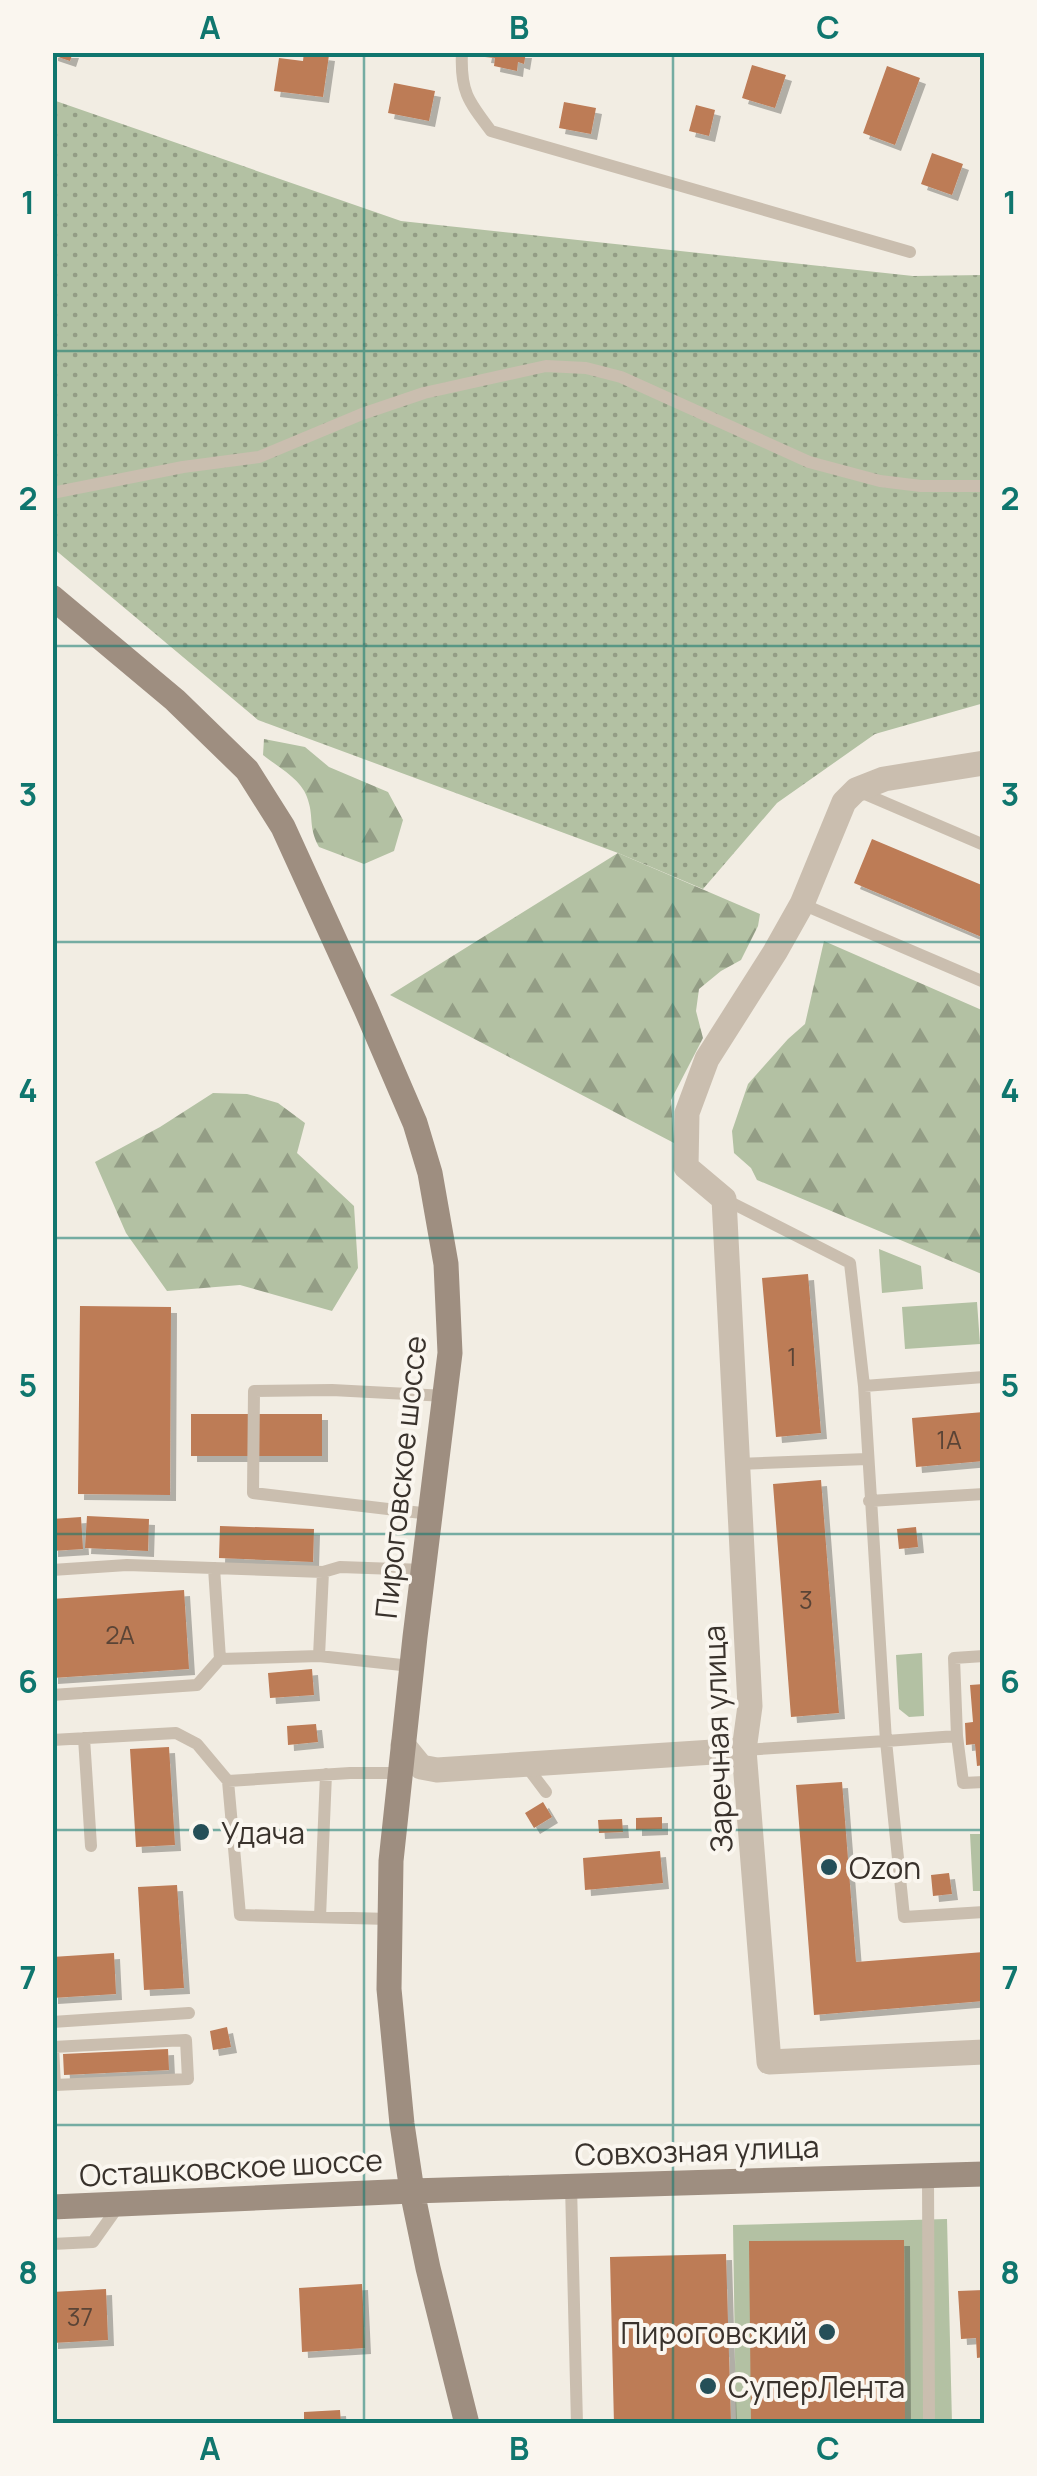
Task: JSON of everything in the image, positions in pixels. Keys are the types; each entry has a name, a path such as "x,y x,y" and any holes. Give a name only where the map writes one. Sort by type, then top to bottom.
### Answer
{"main road":[{"name":"Пироговское шоссе","path":"52,596 175,700 247,770 283,828 366,1008 408,1106 430,1173 442,1234 450,1307 450,1353 390,1861 389,1989 412,2191 467,2424"},
{"name":"Совхозная улица","path":"412,2191 984,2174"},
{"name":"Осташковское шоссе","path":"52,2207 412,2191"}],"street":[{"path":"724,1199 686,1167 687,1113 707,1060 802,904 844,802 856,790 884,779 984,764"},
{"name":"Заречная улица","path":"724,1199 750,1706 744,1750 769,2062 984,2052"},
{"path":"402,1744 421,1767 436,1770"},
{"path":"398,1783 436,1770 523,1758 744,1750"}],"lane":[{"path":"462,52 461,78 470,103 490,131 910,252"},
{"path":"52,493 182,467 258,457 424,393 546,366 586,368 621,378 809,462 922,486 984,486"},
{"path":"856,790 984,844"},
{"path":"802,904 984,982"},
{"path":"724,1199 850,1263 864,1386 886,1740 904,1918 984,1912"},
{"path":"864,1386 984,1377"},
{"path":"431,1514 253,1494 254,1391 332,1390 446,1396"},
{"path":"738,1464 868,1459"},
{"path":"870,1501 984,1494"},
{"path":"52,1570 127,1565 323,1572 340,1567 424,1570"},
{"path":"52,1695 197,1685 220,1659 214,1568"},
{"path":"319,1656 323,1572"},
{"path":"220,1659 319,1656 411,1666"},
{"path":"984,1656 954,1658 963,1784 984,1782"},
{"path":"52,1740 176,1732 197,1744 228,1782 240,1916 389,1919"},
{"path":"744,1750 957,1736"},
{"path":"84,1738 91,1846"},
{"path":"523,1758 546,1792"},
{"path":"228,1782 326,1774 398,1783"},
{"path":"320,1917 326,1774"},
{"path":"52,2022 189,2013"},
{"path":"186,2040 188,2079 54,2086 54,2047 186,2040"},
{"path":"928,2176 929,2424"},
{"path":"572,2186 577,2424"},
{"path":"52,2244 93,2242 120,2204"}],"green space":[{"path":"53,100 401,221 913,276 984,275 984,703 875,734 777,803 703,889 618,853 258,720 53,548"},
{"path":"264,739 305,747 329,767 388,792 403,820 394,851 364,864 319,847 305,793 289,774 263,755"},
{"path":"618,853 760,914 741,960 699,989 696,1011 703,1038 671,1100 674,1143 390,995"},
{"path":"824,941 984,1011 984,1275 757,1180 751,1168 734,1153 732,1131 748,1084 805,1024"},
{"path":"213,1093 247,1094 278,1103 305,1123 297,1153 354,1206 358,1268 332,1311 240,1285 167,1291 126,1233 95,1162"},
{"path":"879,1249 921,1266 923,1289 882,1293"},
{"path":"977,1302 980,1344 905,1349 902,1307"},
{"path":"922,1653 924,1716 909,1717 899,1709 896,1655"},
{"path":"970,1834 984,1834 984,1891 973,1891"},
{"name":"Пироговский","path":"947,2219 952,2423 736,2423 733,2225"}],"building":[{"path":"52,52 73,52 70,61"},
{"path":"304,52 329,55 323,97 274,91 279,58 303,61"},
{"path":"486,52 526,52 524,64 518,62 517,71 494,66 495,58 485,57"},
{"path":"752,65 786,75 775,108 742,98"},
{"path":"887,66 920,78 895,145 863,133"},
{"path":"394,83 435,91 429,121 388,113"},
{"path":"564,102 596,108 591,134 559,128"},
{"path":"696,105 715,110 709,136 689,131"},
{"path":"932,153 963,164 952,195 921,184"},
{"path":"872,839 984,886 984,938 854,883"},
{"path":"808,1274 821,1433 776,1437 762,1278"},
{"path":"80,1306 171,1307 170,1495 78,1494"},
{"path":"984,1412 984,1461 916,1467 912,1418"},
{"path":"191,1414 322,1414 322,1456 191,1456"},
{"path":"821,1480 839,1713 791,1717 773,1484"},
{"path":"87,1516 149,1519 148,1551 85,1548"},
{"path":"81,1517 83,1549 52,1551 52,1519"},
{"path":"220,1526 314,1529 313,1562 219,1558"},
{"path":"916,1527 918,1547 899,1549 897,1529"},
{"path":"184,1590 189,1669 52,1678 52,1599"},
{"path":"312,1669 314,1695 270,1698 268,1673"},
{"path":"984,1684 984,1765 977,1766 975,1744 966,1745 965,1723 973,1722 970,1685"},
{"path":"316,1724 318,1742 288,1745 287,1726"},
{"path":"169,1747 175,1845 136,1847 130,1749"},
{"path":"842,1782 856,1962 984,1952 984,2001 814,2015 796,1785"},
{"path":"543,1802 552,1817 534,1828 525,1813"},
{"path":"662,1817 662,1829 636,1830 636,1818"},
{"path":"622,1819 623,1832 599,1833 598,1820"},
{"path":"660,1851 663,1883 585,1890 583,1858"},
{"path":"949,1873 952,1894 933,1896 931,1875"},
{"path":"177,1885 184,1988 144,1990 138,1887"},
{"path":"114,1953 116,1994 52,1998 52,1957"},
{"path":"227,2027 231,2047 213,2050 210,2031"},
{"path":"168,2049 169,2070 64,2075 63,2054"},
{"name":"Пироговский","path":"904,2240 905,2424 751,2424 749,2241"},
{"path":"726,2254 731,2424 614,2424 610,2257"},
{"path":"362,2284 365,2348 302,2352 299,2288"},
{"path":"106,2289 108,2340 52,2343 52,2292"},
{"path":"984,2290 984,2357 977,2358 976,2338 961,2339 958,2291"},
{"path":"340,2410 341,2424 304,2424 304,2412"}],"place":[{"name":"Удача","path":"201,1832"},
{"name":"Ozon","path":"829,1867"},
{"name":"Пироговский","path":"827,2332"},
{"name":"СуперЛента","path":"708,2386"}]}
